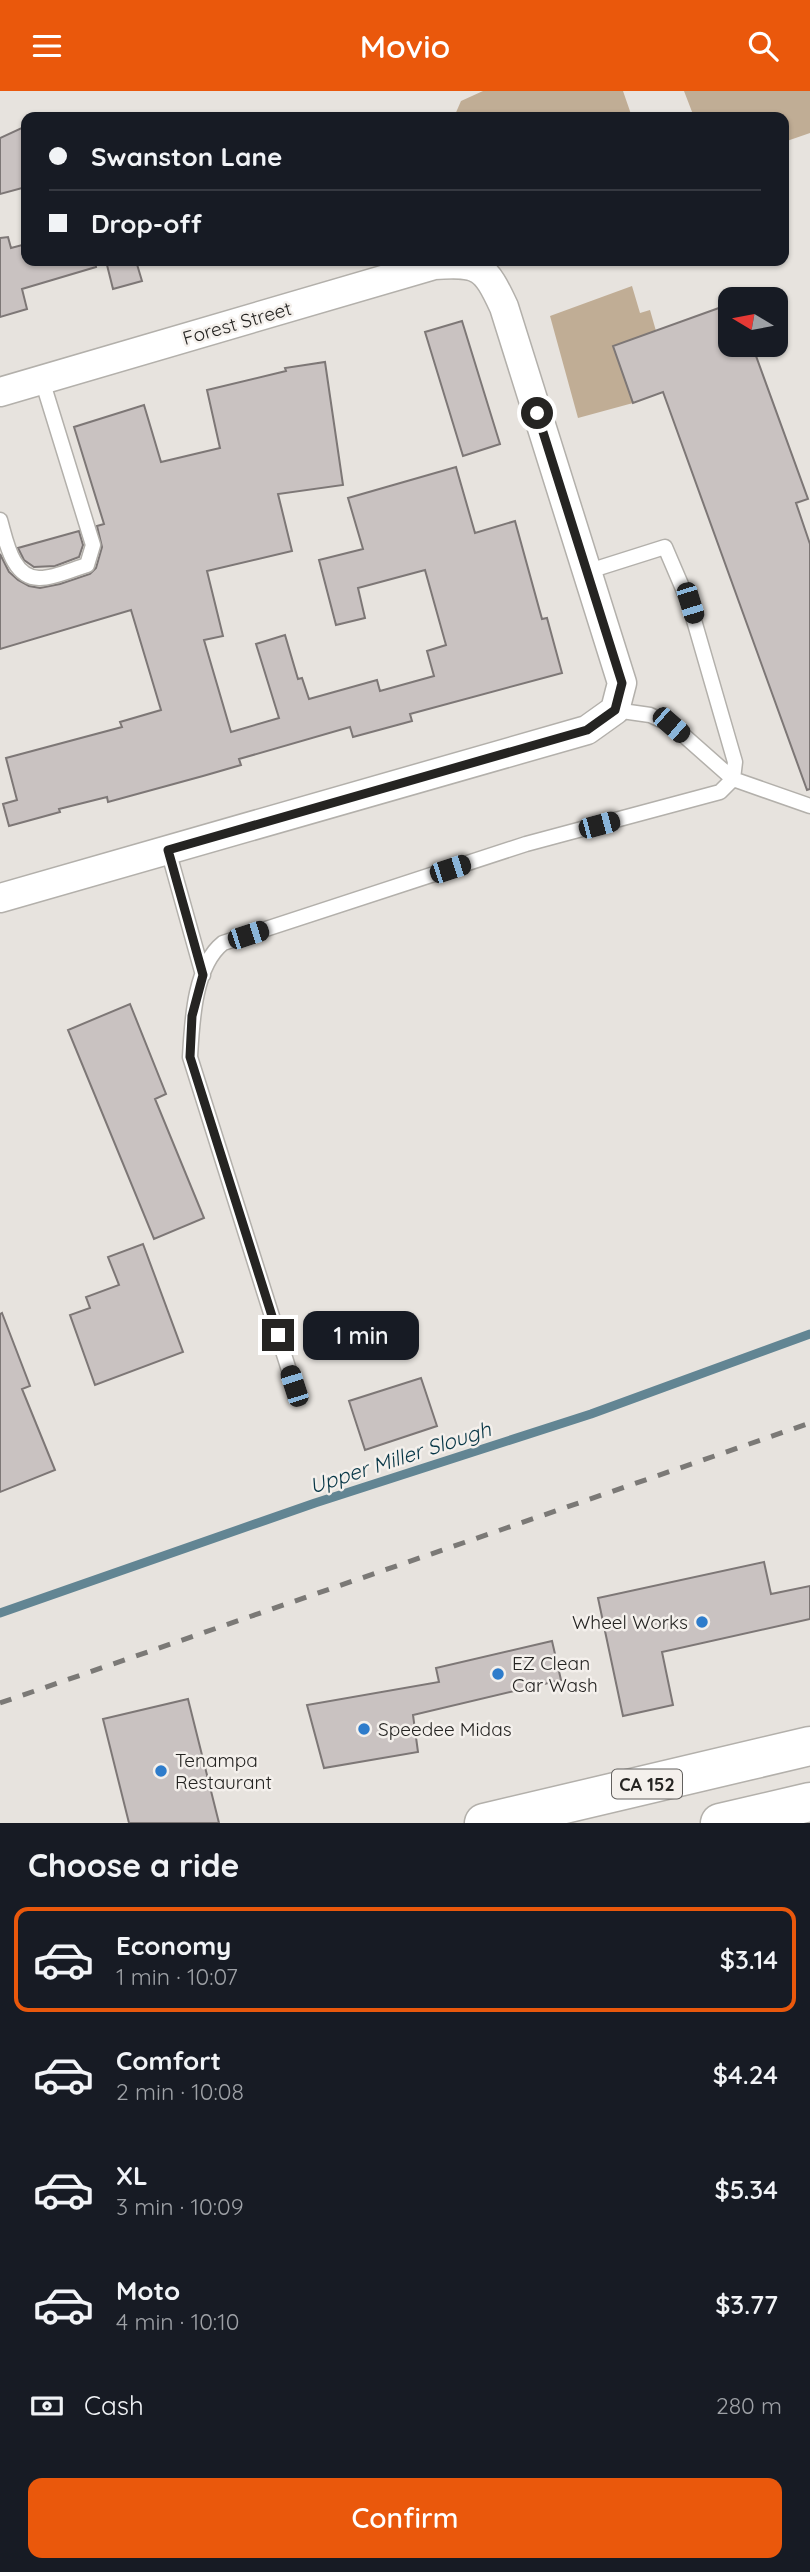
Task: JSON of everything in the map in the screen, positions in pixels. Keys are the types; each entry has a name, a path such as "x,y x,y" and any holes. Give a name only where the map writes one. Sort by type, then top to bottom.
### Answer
{"main road":[{"name":"CA 152","path":"484,1823 810,1746"},
{"path":"720,1823 810,1802"}],"street":[{"name":"Forest Street","path":"0,392 431,266"},
{"name":"Forest Street","path":"469,266 484,271 494,284 504,307 586,572"},
{"path":"0,898 587,730 615,710 622,683 586,572"}],"lane":[{"path":"0,520 17,568 26,575 39,579 87,565 93,545 42,380"},
{"path":"294,1386 190,1057 192,1016 203,975 213,951 223,943 526,844 720,792 733,779 735,762 719,700 690,603 665,547 586,572"},
{"path":"615,710 650,715 671,725 733,779 810,806"},
{"path":"168,850 203,975"}],"shaded area":[{"path":"483,91 623,91 630,112 456,112 461,101"},
{"path":"684,91 810,91 810,133 789,140 789,112 692,112"},
{"path":"632,286 640,313 650,310 656,331 613,347 633,403 578,418 550,316"}],"building":[{"path":"21,128 21,188 0,194 0,138"},
{"path":"8,237 11,248 21,245 21,266 96,267 22,289 27,309 0,317 0,238"},
{"path":"107,266 138,266 142,281 113,289"},
{"path":"718,308 718,357 756,357 808,499 796,503 810,544 810,789 807,790 663,392 633,403 613,346"},
{"path":"462,321 500,444 463,456 425,332"},
{"path":"325,362 343,485 278,494 292,551 207,571 223,636 204,640 231,732 279,718 256,644 285,635 298,679 302,678 309,699 377,680 380,691 434,676 427,651 446,645 425,570 358,588 365,618 336,625 319,560 363,549 348,498 456,467 475,533 515,521 542,619 547,618 562,673 410,714 412,721 353,737 350,727 239,759 241,765 108,802 107,797 59,809 60,812 9,826 3,804 17,800 6,758 122,727 120,722 161,710 131,610 0,649 0,554 9,572 18,580 40,588 90,574 96,568 102,547 97,526 104,524 74,427 144,405 161,462 220,448 207,390 286,371 285,368"},
{"path":"79,531 83,545 79,557 55,566 34,567 24,560 18,548"},
{"path":"130,1004 166,1094 155,1099 204,1218 154,1239 68,1030"},
{"path":"143,1244 183,1352 95,1385 70,1315 90,1308 86,1297 119,1285 108,1257"},
{"path":"2,1313 30,1386 22,1389 55,1470 0,1492 0,1314"},
{"path":"421,1378 437,1426 365,1450 349,1401"},
{"path":"764,1562 771,1594 810,1586 810,1619 662,1652 673,1705 623,1716 598,1598"},
{"path":"552,1641 561,1680 413,1715 418,1752 324,1768 307,1705 439,1682 436,1668"},
{"name":"Tenampa Restaurant","path":"188,1699 219,1823 129,1823 103,1719"}],"waterway":[{"name":"Upper Miller Slough","path":"0,1613 315,1503 591,1414 810,1334"}],"railway":[{"path":"0,1703 810,1423"}],"place":[{"name":"Wheel Works","path":"702,1622"},
{"name":"EZ Clean Car Wash","path":"498,1674"},
{"name":"Speedee Midas","path":"364,1729"},
{"name":"Tenampa Restaurant","path":"161,1771"}],"route":[{"path":"278,1335 190,1057 192,1016 203,975 168,850 587,730 615,710 622,683 537,413"}]}
